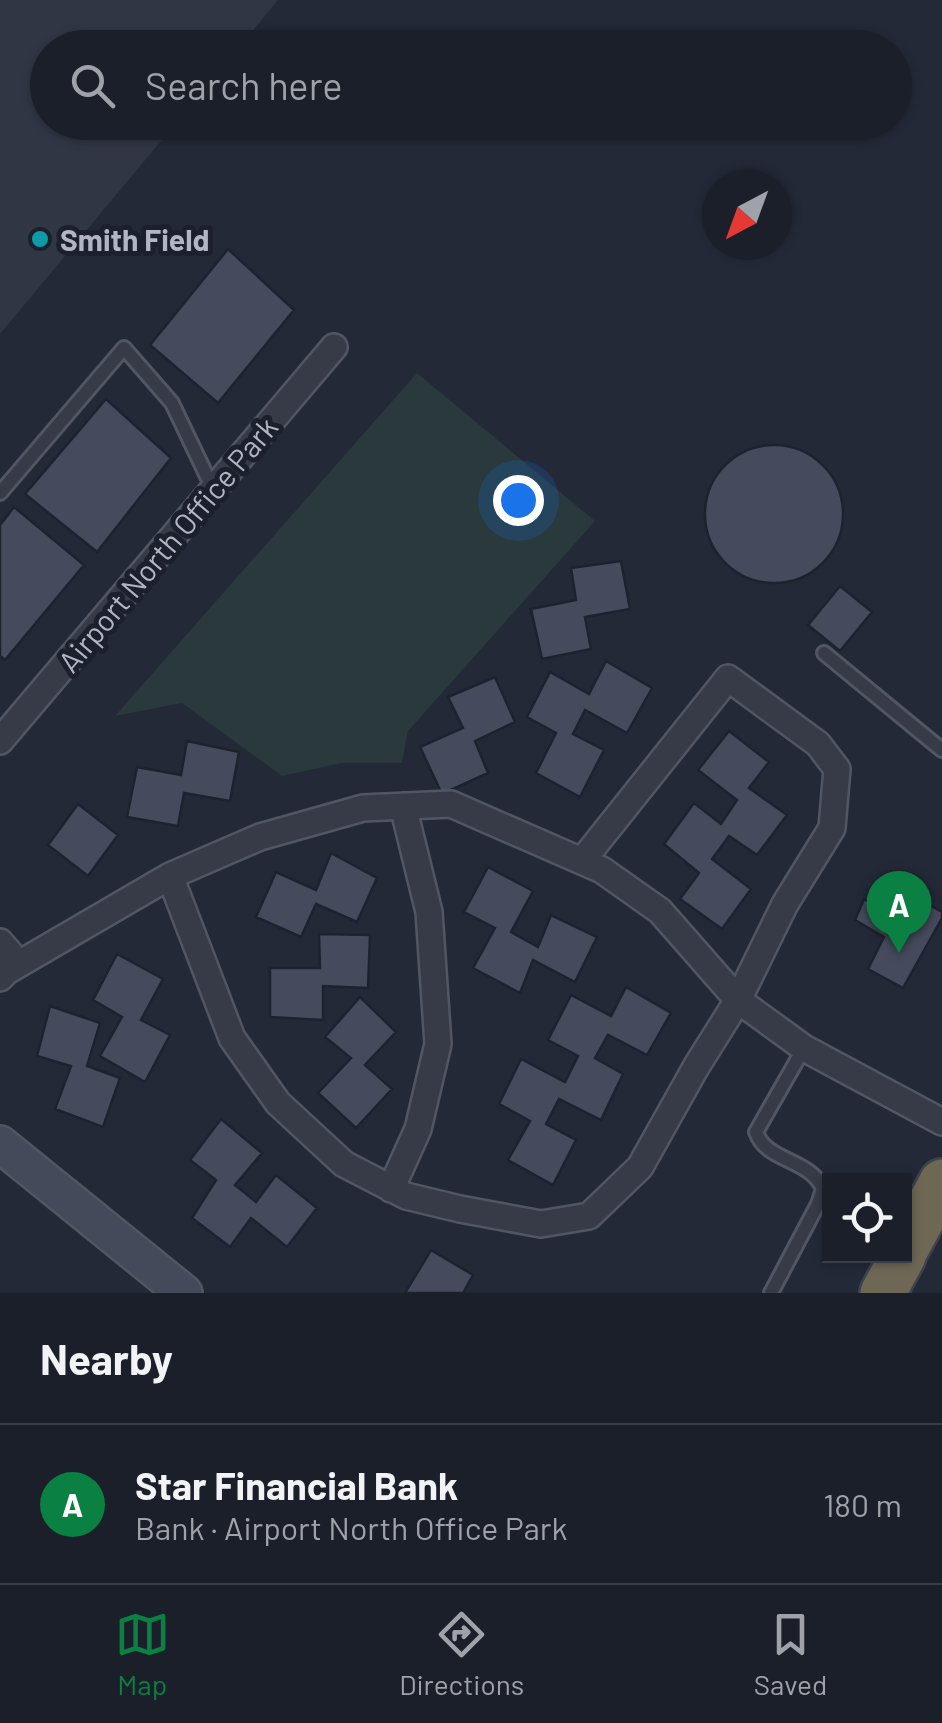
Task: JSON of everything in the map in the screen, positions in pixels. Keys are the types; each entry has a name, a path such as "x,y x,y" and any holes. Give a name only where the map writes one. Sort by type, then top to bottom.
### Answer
{"highway":[{"path":"912,1239 942,1182"},
{"path":"883,1293 899,1263"}],"main road":[{"path":"0,1144 184,1293"}],"street":[{"name":"Airport North Office Park","path":"0,741 334,347"},
{"path":"170,876 241,1053 278,1103 344,1164 406,1196 541,1224 589,1216 640,1167 738,1000 784,904 832,828 836,770 818,744 728,678 582,861"},
{"path":"0,942 9,971 170,876 260,837 363,808 451,804 602,870 660,911 738,1000 804,1048 942,1122"},
{"path":"391,1188 418,1129 438,1044 429,912 403,806"}],"lane":[{"path":"0,494 124,348 172,403 213,489"},
{"path":"824,653 942,750"},
{"path":"772,1293 823,1188 809,1171 759,1142 756,1132 804,1048"}],"shaded area":[{"name":"Smith Field","path":"0,0 278,0 253,30 30,30 30,140 162,140 0,334"},
{"path":"417,373 595,521 408,731 402,763 341,763 282,776 182,703 115,716"}],"building":[{"path":"228,249 294,310 218,403 150,345"},
{"path":"106,399 171,458 97,552 25,494"},
{"path":"774,445 800,451 823,465 837,488 843,514 837,540 823,563 800,577 774,583 748,577 725,563 711,540 705,514 711,488 725,465 748,451"},
{"path":"14,507 84,565 5,660 0,656 0,525"},
{"path":"621,561 630,609 585,617 591,649 542,659 531,609 576,600 571,568"},
{"path":"840,586 872,612 840,651 808,625"},
{"path":"606,661 652,688 627,733 585,710 573,734 604,750 580,797 536,773 556,733 527,717 550,672 589,694"},
{"path":"495,677 515,722 475,741 488,773 442,794 420,747 463,728 448,697"},
{"path":"729,731 769,762 749,788 787,815 757,855 729,836 712,859 751,889 722,929 680,899 699,873 664,844 694,803 721,824 737,800 698,770"},
{"path":"187,741 239,752 230,801 184,793 178,826 127,817 137,767 181,775"},
{"path":"78,804 118,835 88,876 48,845"},
{"path":"331,853 377,878 357,922 316,904 301,937 256,917 276,872 316,890"},
{"path":"488,867 533,891 511,932 538,947 551,915 597,937 575,982 533,960 520,993 473,968 495,928 464,912"},
{"path":"908,893 942,912 942,918 903,988 868,969 884,937 855,920 864,899 894,918"},
{"path":"319,934 370,935 368,988 323,986 323,1020 270,1017 270,968 320,968"},
{"path":"117,954 163,979 141,1020 170,1035 145,1082 100,1056 122,1017 93,1000"},
{"path":"626,987 671,1013 647,1055 608,1035 595,1058 623,1074 601,1120 559,1099 546,1124 576,1140 553,1185 508,1160 530,1121 499,1104 521,1059 565,1082 578,1056 548,1040 571,995 611,1016"},
{"path":"360,997 396,1032 365,1065 392,1089 356,1128 318,1093 351,1058 325,1037"},
{"path":"50,1006 100,1023 87,1066 120,1078 103,1127 55,1109 71,1066 37,1056"},
{"path":"221,1119 262,1153 235,1185 256,1202 276,1175 317,1208 287,1247 251,1218 230,1247 192,1218 216,1180 190,1160"},
{"path":"431,1250 473,1275 463,1293 405,1293"}],"place":[{"name":"Smith Field","path":"40,239"},
{"name":"Star Financial Bank","path":"899,953"}]}
